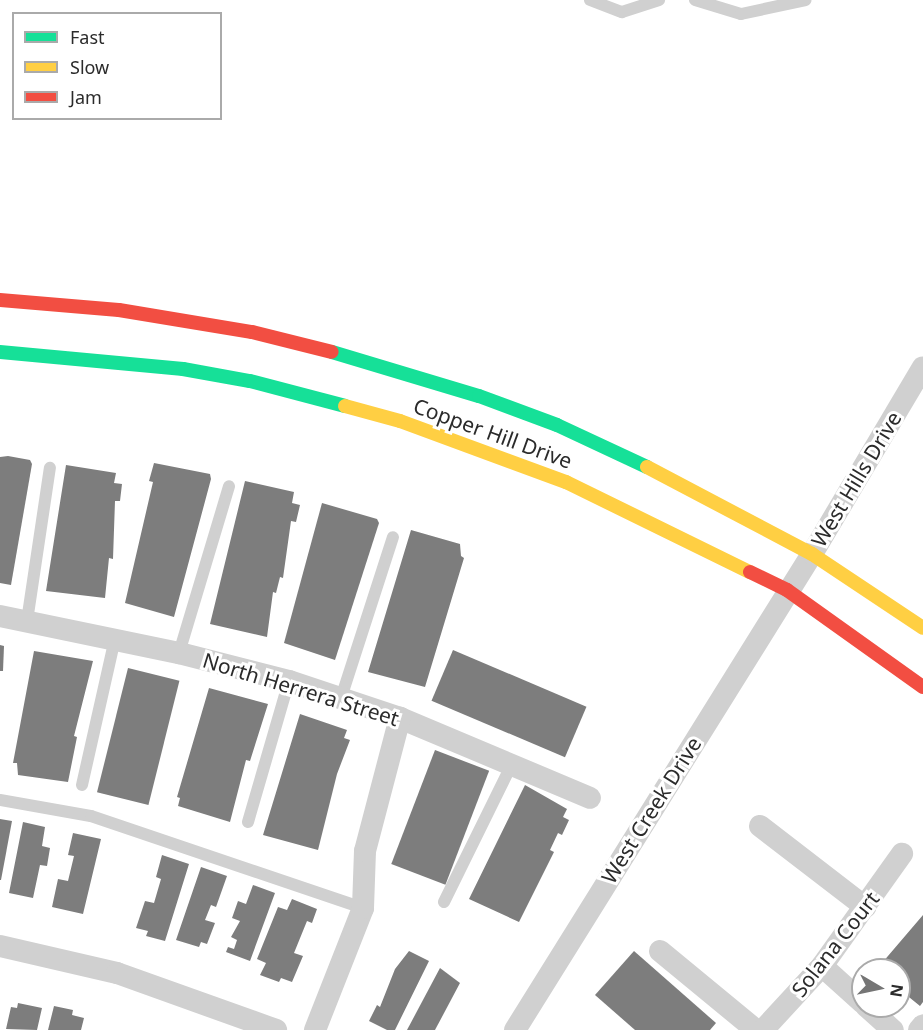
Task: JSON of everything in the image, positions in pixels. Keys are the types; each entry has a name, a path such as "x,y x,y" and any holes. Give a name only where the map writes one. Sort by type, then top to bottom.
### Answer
{"main road":[{"name":"Copper Hill Drive","path":"0,300 119,310 252,332 423,377 557,425 668,476 812,554 923,628"},
{"name":"Copper Hill Drive","path":"0,352 183,369 250,381 400,421 566,482 787,590 923,687"}],"street":[{"name":"West Hills Drive","path":"787,590 812,554 923,367"},
{"name":"West Creek Drive","path":"515,1030 787,590"},
{"name":"North Herrera Street","path":"0,616 179,652 289,681 400,718 510,768 590,798"},
{"path":"315,1030 363,908 365,852 400,718"},
{"path":"760,826 865,907"},
{"name":"Solana Court","path":"763,1030 822,966 902,854"},
{"path":"0,946 117,973 276,1030"},
{"path":"660,951 756,1030"},
{"path":"822,966 851,992"},
{"path":"880,1018 893,1030"},
{"path":"919,1030 923,1025"}],"lane":[{"path":"590,0 622,12 659,0"},
{"path":"695,0 741,14 806,0"},
{"path":"27,621 50,468"},
{"path":"179,652 229,486"},
{"path":"341,698 393,537"},
{"path":"82,785 115,639"},
{"path":"248,822 289,681"},
{"path":"444,902 510,768"},
{"path":"0,800 91,816 363,908"}],"building":[{"path":"0,457 30,460 32,464 11,585 0,583"},
{"path":"154,463 210,474 211,479 174,617 125,603 153,482 149,481"},
{"path":"66,465 116,473 114,483 122,484 120,501 115,501 113,559 109,558 105,598 46,591"},
{"path":"245,481 294,492 292,503 300,505 296,522 291,521 283,578 280,577 276,593 273,592 267,637 210,624"},
{"path":"322,503 377,519 379,523 335,660 284,643"},
{"path":"411,530 460,544 461,556 464,558 425,687 368,672"},
{"path":"0,645 4,646 3,671 0,671"},
{"path":"453,650 586,707 565,757 432,701"},
{"path":"34,651 93,661 74,736 77,737 68,782 18,775 17,763 13,763"},
{"path":"128,668 179,681 148,805 97,792"},
{"path":"209,688 268,704 250,761 246,760 230,822 178,806 180,798 177,797"},
{"path":"300,714 347,730 344,738 350,740 337,774 318,850 263,835"},
{"path":"435,750 489,771 445,885 391,864"},
{"path":"525,785 567,809 563,817 569,820 562,835 558,833 550,850 554,852 519,922 469,899"},
{"path":"0,819 12,821 1,880 0,880"},
{"path":"23,822 45,827 42,846 50,848 47,866 40,865 33,898 9,893"},
{"path":"73,833 101,839 83,914 52,907 58,879 68,881 74,856 68,855"},
{"path":"162,855 189,864 165,941 146,936 148,931 136,928 145,901 154,903 161,879 156,877"},
{"path":"201,867 227,876 216,907 211,905 205,920 215,923 207,944 201,942 199,947 176,940"},
{"path":"253,885 275,893 250,961 226,952 228,947 234,949 237,940 231,937 240,921 232,918 238,901 246,904"},
{"path":"292,899 317,909 312,923 307,921 294,953 303,956 292,982 281,978 279,982 260,975 266,963 257,959 278,907 287,910"},
{"path":"923,915 923,1002 920,1006 911,999 911,958 886,958"},
{"path":"409,951 429,961 395,1030 387,1030 369,1021 377,1005 380,1007 395,969"},
{"path":"634,951 716,1023 710,1030 635,1030 595,995"},
{"path":"440,968 460,983 435,1030 407,1030"},
{"path":"18,1003 42,1008 37,1030 6,1029 11,1007 17,1008"},
{"path":"54,1006 73,1010 72,1015 84,1018 81,1030 48,1030"}],"traffic: fast":[{"path":"0,352 183,369 250,381 345,406"},
{"path":"332,352 479,396 557,425 647,467"}],"traffic: slow":[{"path":"345,406 400,421 566,482 750,572"},
{"path":"647,467 812,554 923,628"}],"traffic: jam":[{"path":"0,300 119,310 252,332 332,352"},
{"path":"750,572 787,590 923,687"}]}
